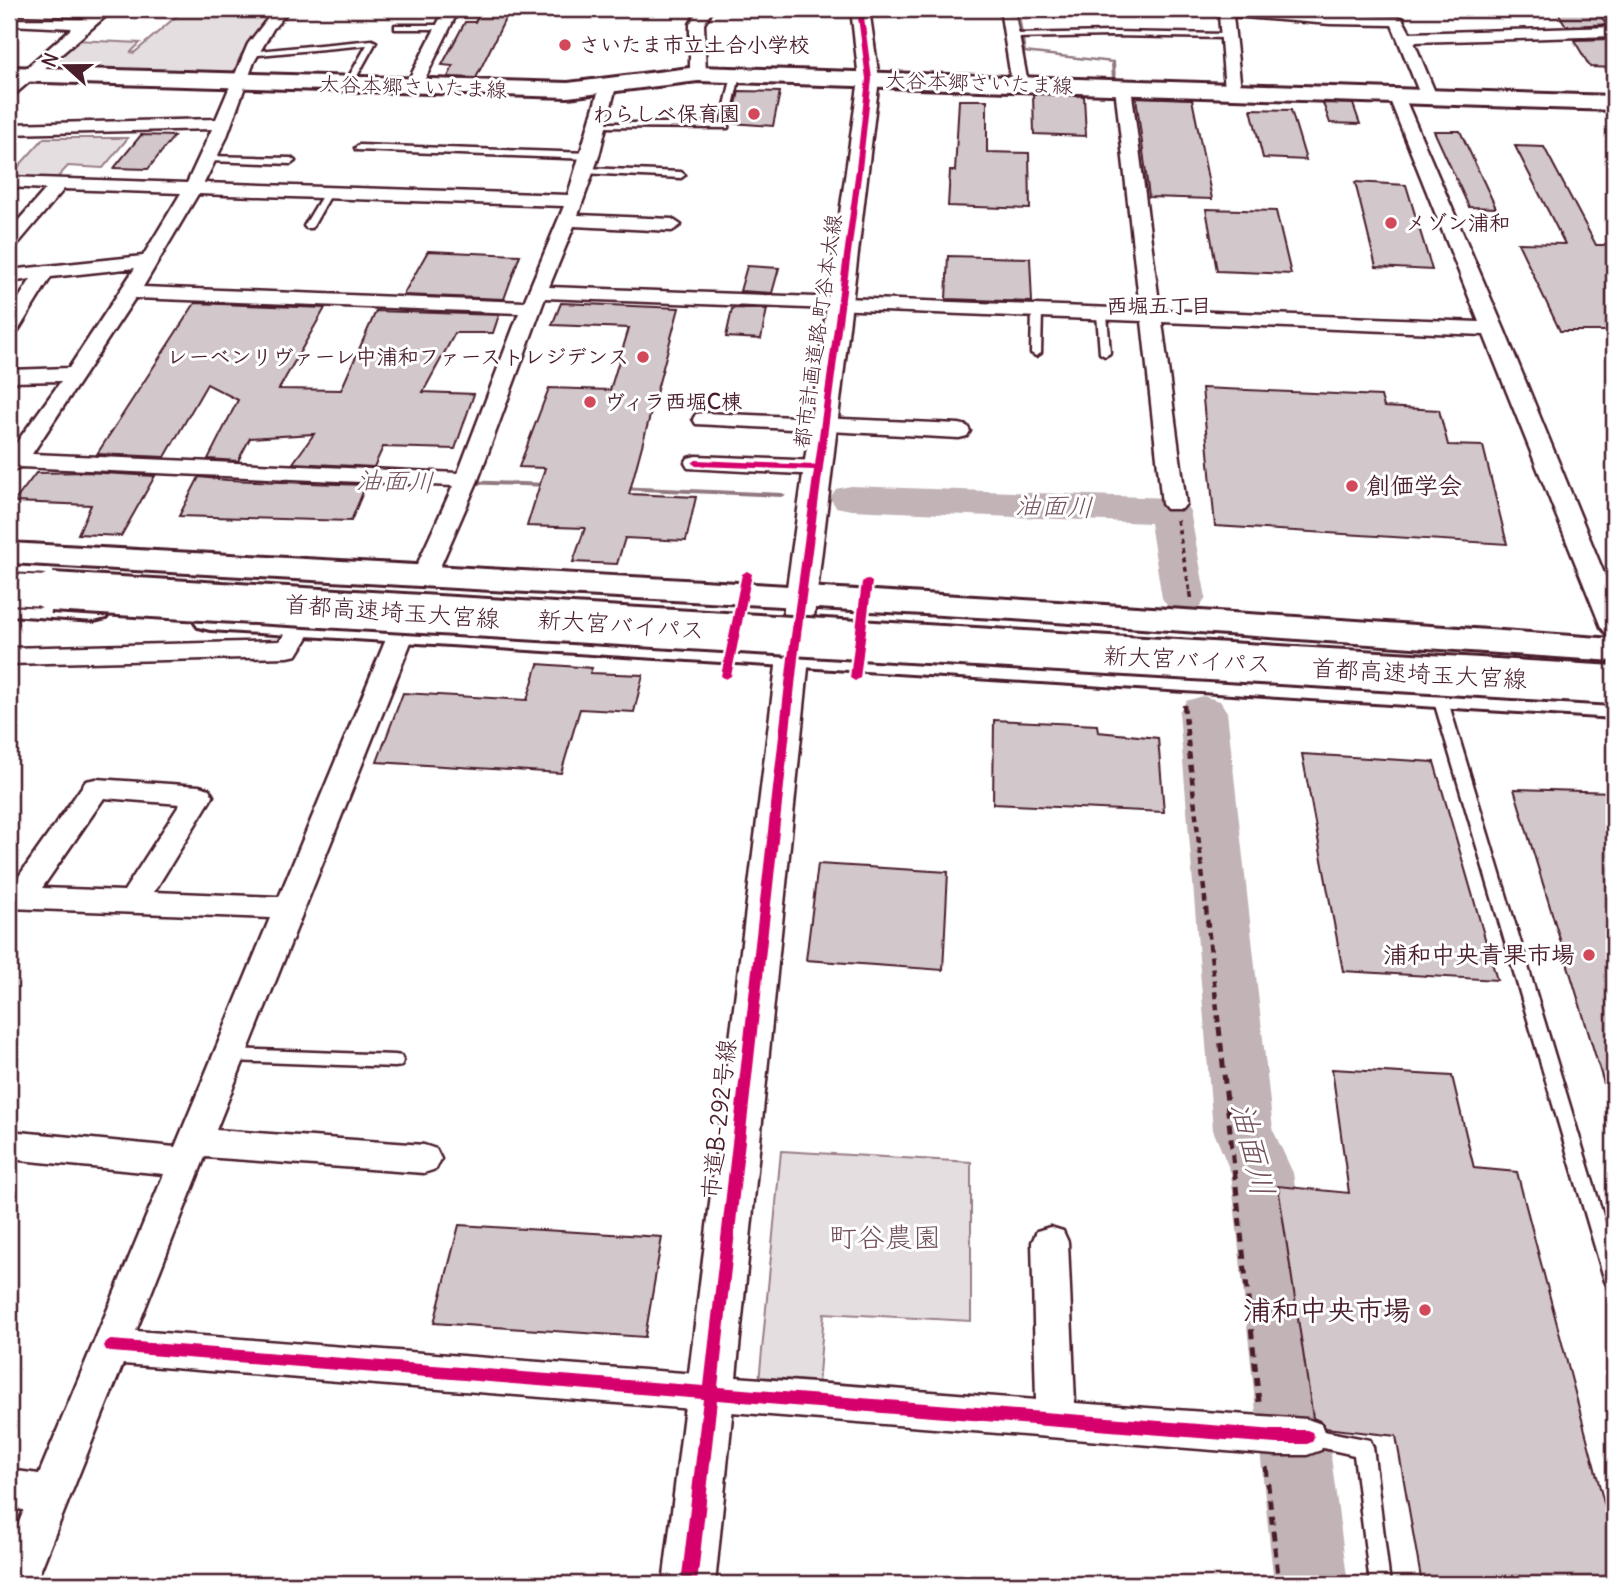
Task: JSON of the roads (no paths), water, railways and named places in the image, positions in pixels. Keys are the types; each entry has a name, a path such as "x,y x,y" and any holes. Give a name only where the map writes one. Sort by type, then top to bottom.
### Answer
{"main road":[{"name":"大谷本郷さいたま線","path":"17,74 568,90 698,74 1614,103"},
{"name":"新大宮バイパス","path":"9,552 541,583 596,592 699,623 797,627 1150,680 1614,706"},
{"name":"首都高速埼玉大宮線","path":"9,569 1614,663"},
{"name":"首都高速埼玉大宮線","path":"9,589 1614,685"},
{"name":"新大宮バイパス","path":"9,605 402,632 797,627 1424,635 1614,650"},
{"path":"1424,635 1440,698"}],"street":[{"path":"9,91 17,74 107,9"},
{"path":"11,464 75,374 193,188 209,158 248,54 262,31 283,9"},
{"path":"413,87 452,9"},
{"path":"698,74 697,24 706,9"},
{"name":"都市計画道路 町谷本太線","path":"797,627 869,79 860,9"},
{"path":"1007,9 1018,36 1020,84"},
{"path":"1200,9 1330,20 1393,15 1407,38 1429,97"},
{"path":"1226,10 1226,36 1233,90"},
{"path":"9,21 85,24"},
{"path":"1407,38 1614,32"},
{"path":"424,576 466,481 534,300 571,211 588,164 608,86"},
{"path":"1123,88 1174,504"},
{"path":"1395,96 1494,330 1614,627"},
{"path":"9,129 222,124"},
{"path":"9,182 328,193 571,211 673,225"},
{"path":"9,242 59,184"},
{"path":"9,276 148,261"},
{"path":"9,330 45,272"},
{"path":"129,292 840,305 1494,330"},
{"path":"9,376 75,374"},
{"path":"704,419 959,431"},
{"path":"9,432 35,433"},
{"path":"696,463 819,468"},
{"path":"11,464 466,481"},
{"path":"9,656 288,649 301,627"},
{"name":"市道B-292号線","path":"689,1584 797,627"},
{"path":"14,1584 402,632"},
{"path":"14,897 96,788 199,796 132,902"},
{"path":"14,897 290,908"},
{"path":"9,1145 424,1159"},
{"path":"1051,1242 1056,1420"},
{"path":"111,1346 1282,1437"},
{"path":"9,1489 50,1495"}],"lane":[{"path":"398,27 443,27"},
{"path":"1018,36 1226,36"},
{"path":"248,54 372,43 348,85"},
{"path":"598,125 725,126 736,75"},
{"path":"359,148 588,164 681,174"},
{"path":"209,158 291,161"},
{"path":"309,226 328,193"},
{"path":"1036,353 1037,312"},
{"path":"1102,314 1105,353"},
{"path":"1440,698 1614,1281"},
{"path":"230,1055 395,1061"},
{"path":"1282,1437 1363,1447 1380,1584"}],"waterway":[{"path":"1017,9 1024,52 1113,62 1114,82"},
{"name":"油面川","path":"465,482 549,485"},
{"name":"油面川","path":"619,488 782,495"},
{"name":"油面川","path":"851,498 1169,511 1184,598"},
{"name":"油面川","path":"1160,505 1160,510"},
{"name":"油面川","path":"1203,712 1243,1130 1262,1173 1311,1584"}],"place":[{"name":"さいたま市立土合小学校","path":"565,45"},
{"name":"わらしべ保育園","path":"754,114"},
{"name":"メゾン浦和","path":"1391,223"},
{"name":"レーベンリヴァーレ中浦和ファーストレジデンス","path":"643,357"},
{"name":"ヴィラ西堀C棟","path":"590,402"},
{"name":"創価学会","path":"1352,486"},
{"name":"浦和中央青果市場","path":"1589,955"},
{"name":"浦和中央市場","path":"1425,1310"}],"district":[{"name":"西堀五丁目","path":"1159,306"}],"park label":[{"name":"町谷農園","path":"885,1237"}]}
